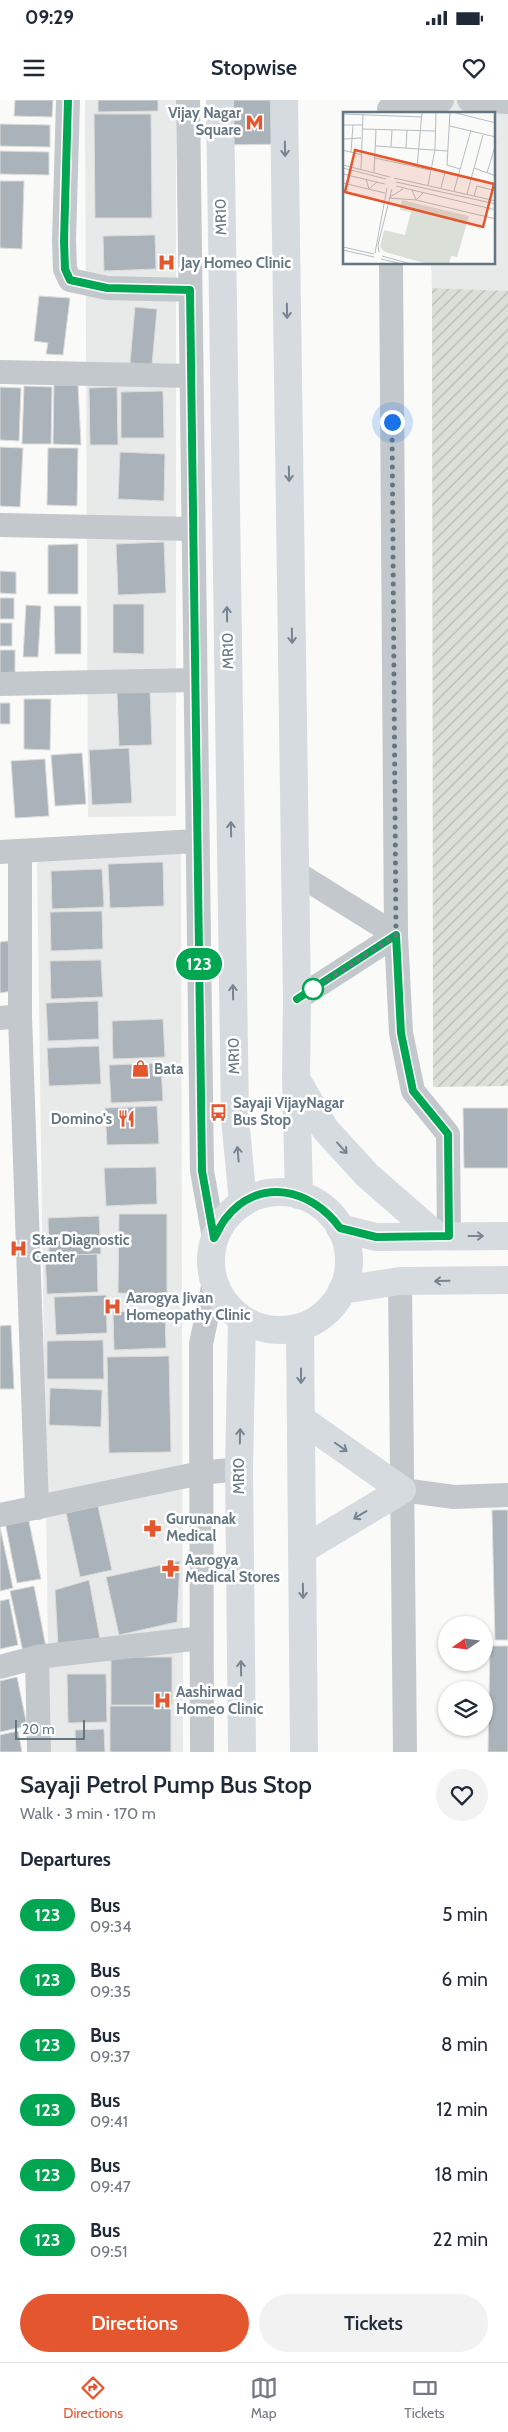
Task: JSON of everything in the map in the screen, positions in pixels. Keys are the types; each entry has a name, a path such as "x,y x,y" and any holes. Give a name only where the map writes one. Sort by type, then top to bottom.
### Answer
{"main road":[{"name":"MR10","path":"220,100 235,1118 243,1203"},
{"path":"284,100 297,999 296,1078 300,1195"},
{"path":"296,1078 325,1129 367,1175 443,1236"},
{"path":"280,1192 300,1195 316,1203 330,1214 340,1228 347,1248 348,1270 342,1290 332,1306 318,1320 300,1328 280,1331 261,1328 242,1320 224,1303 214,1282 211,1260 214,1238 226,1218 243,1203 270,1193 280,1192"},
{"path":"340,1228 376,1237 508,1236"},
{"path":"342,1290 400,1282 508,1280"},
{"name":"MR10","path":"242,1320 239,1469 242,1752"},
{"path":"300,1328 304,1752"},
{"path":"301,1419 402,1490 302,1550"}],"street":[{"path":"68,100 64,241 65,269 70,280 107,288 190,290"},
{"path":"188,100 202,1171 214,1238"},
{"path":"389,108 442,100"},
{"path":"469,100 508,102"},
{"path":"391,265 396,935 401,1033 413,1091 448,1134 443,1236"},
{"path":"0,372 191,376"},
{"path":"0,525 193,530"},
{"path":"0,684 195,680"},
{"path":"37,1508 10,1017 10,852 197,841"},
{"path":"295,872 396,935"},
{"path":"297,999 396,935"},
{"path":"202,1752 200,1638 201,1344 214,1282"},
{"path":"400,1282 405,1752"},
{"path":"0,1515 201,1473 239,1469"},
{"path":"402,1490 454,1496 508,1495"},
{"path":"0,1667 37,1657 200,1638"},
{"path":"37,1657 39,1752"}],"shaded area":[{"path":"85,100 176,100 176,816 88,817"},
{"path":"428,100 508,100 508,291 432,288 431,265 496,265 496,112 429,112"},
{"path":"432,288 508,291 508,1086 433,1087"},
{"path":"181,851 183,1752 47,1752 48,1644 37,859"}],"building":[{"path":"15,100 53,100 52,117 14,116"},
{"path":"98,100 158,100 158,111 98,112"},
{"name":"Vijay Nagar Square","path":"216,100 293,100 294,144 216,145"},
{"path":"94,114 151,114 152,218 95,218"},
{"path":"0,124 50,125 50,147 0,146"},
{"path":"0,151 49,152 49,175 0,174"},
{"path":"0,181 24,181 22,249 0,248"},
{"path":"155,235 156,269 104,271 103,236"},
{"path":"39,296 70,298 63,355 46,354 48,343 34,341"},
{"path":"135,307 157,309 152,365 130,363"},
{"path":"54,385 78,385 81,445 53,444"},
{"path":"24,386 52,387 51,444 22,444"},
{"path":"0,387 21,388 19,441 0,440"},
{"path":"117,387 118,445 90,445 89,388"},
{"path":"163,391 164,438 121,438 121,392"},
{"path":"0,447 23,448 20,507 0,506"},
{"path":"48,448 78,448 77,506 47,505"},
{"path":"120,452 165,454 164,501 118,499"},
{"path":"164,542 166,593 118,595 116,544"},
{"path":"78,544 78,594 48,594 48,545"},
{"path":"0,571 16,572 16,594 0,593"},
{"path":"0,598 14,598 14,619 0,619"},
{"path":"113,604 144,604 144,654 113,653"},
{"path":"26,605 41,606 38,657 23,657"},
{"path":"54,606 81,606 81,654 55,654"},
{"path":"0,623 12,623 12,646 0,646"},
{"path":"0,650 15,650 15,674 0,674"},
{"path":"150,690 152,745 119,746 117,691"},
{"path":"24,699 51,699 50,750 24,749"},
{"path":"0,703 10,703 10,724 0,724"},
{"path":"129,748 132,803 92,805 89,750"},
{"path":"82,753 86,804 55,806 51,755"},
{"path":"45,759 49,816 15,818 11,761"},
{"path":"163,862 164,906 110,908 108,864"},
{"path":"102,869 104,907 52,909 51,871"},
{"path":"102,911 103,949 51,951 50,912"},
{"path":"8,941 13,991 0,993 0,942"},
{"path":"101,960 103,997 51,999 50,961"},
{"path":"98,1001 99,1039 48,1041 46,1003"},
{"path":"163,1019 165,1057 113,1059 112,1021"},
{"path":"99,1046 101,1084 49,1086 47,1048"},
{"path":"161,1063 163,1101 111,1103 109,1065"},
{"path":"157,1106 159,1144 107,1145 105,1108"},
{"path":"463,1108 508,1108 508,1168 464,1168"},
{"path":"156,1167 157,1204 106,1206 104,1168"},
{"path":"119,1214 167,1214 167,1294 118,1293"},
{"path":"99,1216 101,1254 49,1256 48,1218"},
{"path":"97,1254 98,1292 47,1294 45,1256"},
{"path":"106,1295 107,1333 56,1335 54,1297"},
{"path":"165,1310 166,1348 114,1350 113,1312"},
{"path":"11,1325 14,1389 0,1389 0,1326"},
{"path":"103,1340 104,1379 47,1379 47,1341"},
{"path":"169,1356 171,1452 109,1453 107,1357"},
{"path":"50,1388 102,1390 101,1427 49,1425"},
{"path":"98,1506 112,1570 80,1577 66,1513"},
{"path":"492,1510 508,1510 508,1640 495,1640"},
{"path":"28,1517 41,1579 17,1583 5,1522"},
{"path":"0,1527 13,1588 0,1591"},
{"path":"180,1561 177,1622 119,1635 106,1577"},
{"path":"89,1580 100,1639 58,1647 55,1590"},
{"path":"34,1586 46,1647 23,1652 10,1591"},
{"path":"9,1599 18,1645 0,1649 0,1601"},
{"path":"493,1646 508,1646 508,1752 488,1752 488,1736 493,1736 493,1681 489,1681 490,1671 493,1671"},
{"path":"111,1657 172,1657 172,1705 111,1705"},
{"path":"67,1674 106,1674 107,1722 68,1723"},
{"path":"17,1677 27,1726 0,1732 0,1681"},
{"path":"110,1706 171,1706 171,1752 110,1752"},
{"path":"104,1729 105,1752 76,1752 75,1730"},
{"path":"18,1731 22,1752 0,1752 0,1735"}],"bus line":[{"name":"123","path":"68,100 64,241 65,269 70,280 107,288 190,290 202,1171 214,1238 226,1218 243,1203 261,1195 280,1192 300,1195 316,1203 330,1214 340,1228 376,1237 449,1236 448,1134 413,1091 401,1033 396,935 297,999"}],"place":[{"name":"Vijay Nagar Square","path":"255,122"},
{"name":"Jay Homeo Clinic","path":"167,263"},
{"name":"Bata","path":"140,1069"},
{"name":"Sayaji VijayNagar Bus Stop","path":"219,1112"},
{"name":"Domino's","path":"126,1119"},
{"name":"Star Diagnostic Center","path":"18,1249"},
{"name":"Aarogya Jivan Homeopathy Clinic","path":"112,1307"},
{"name":"Gurunanak Medical","path":"152,1528"},
{"name":"Aarogya Medical Stores","path":"171,1569"},
{"name":"Aashirwad Homeo Clinic","path":"162,1701"}],"route":[{"path":"313,989 396,935 392,422"}]}
